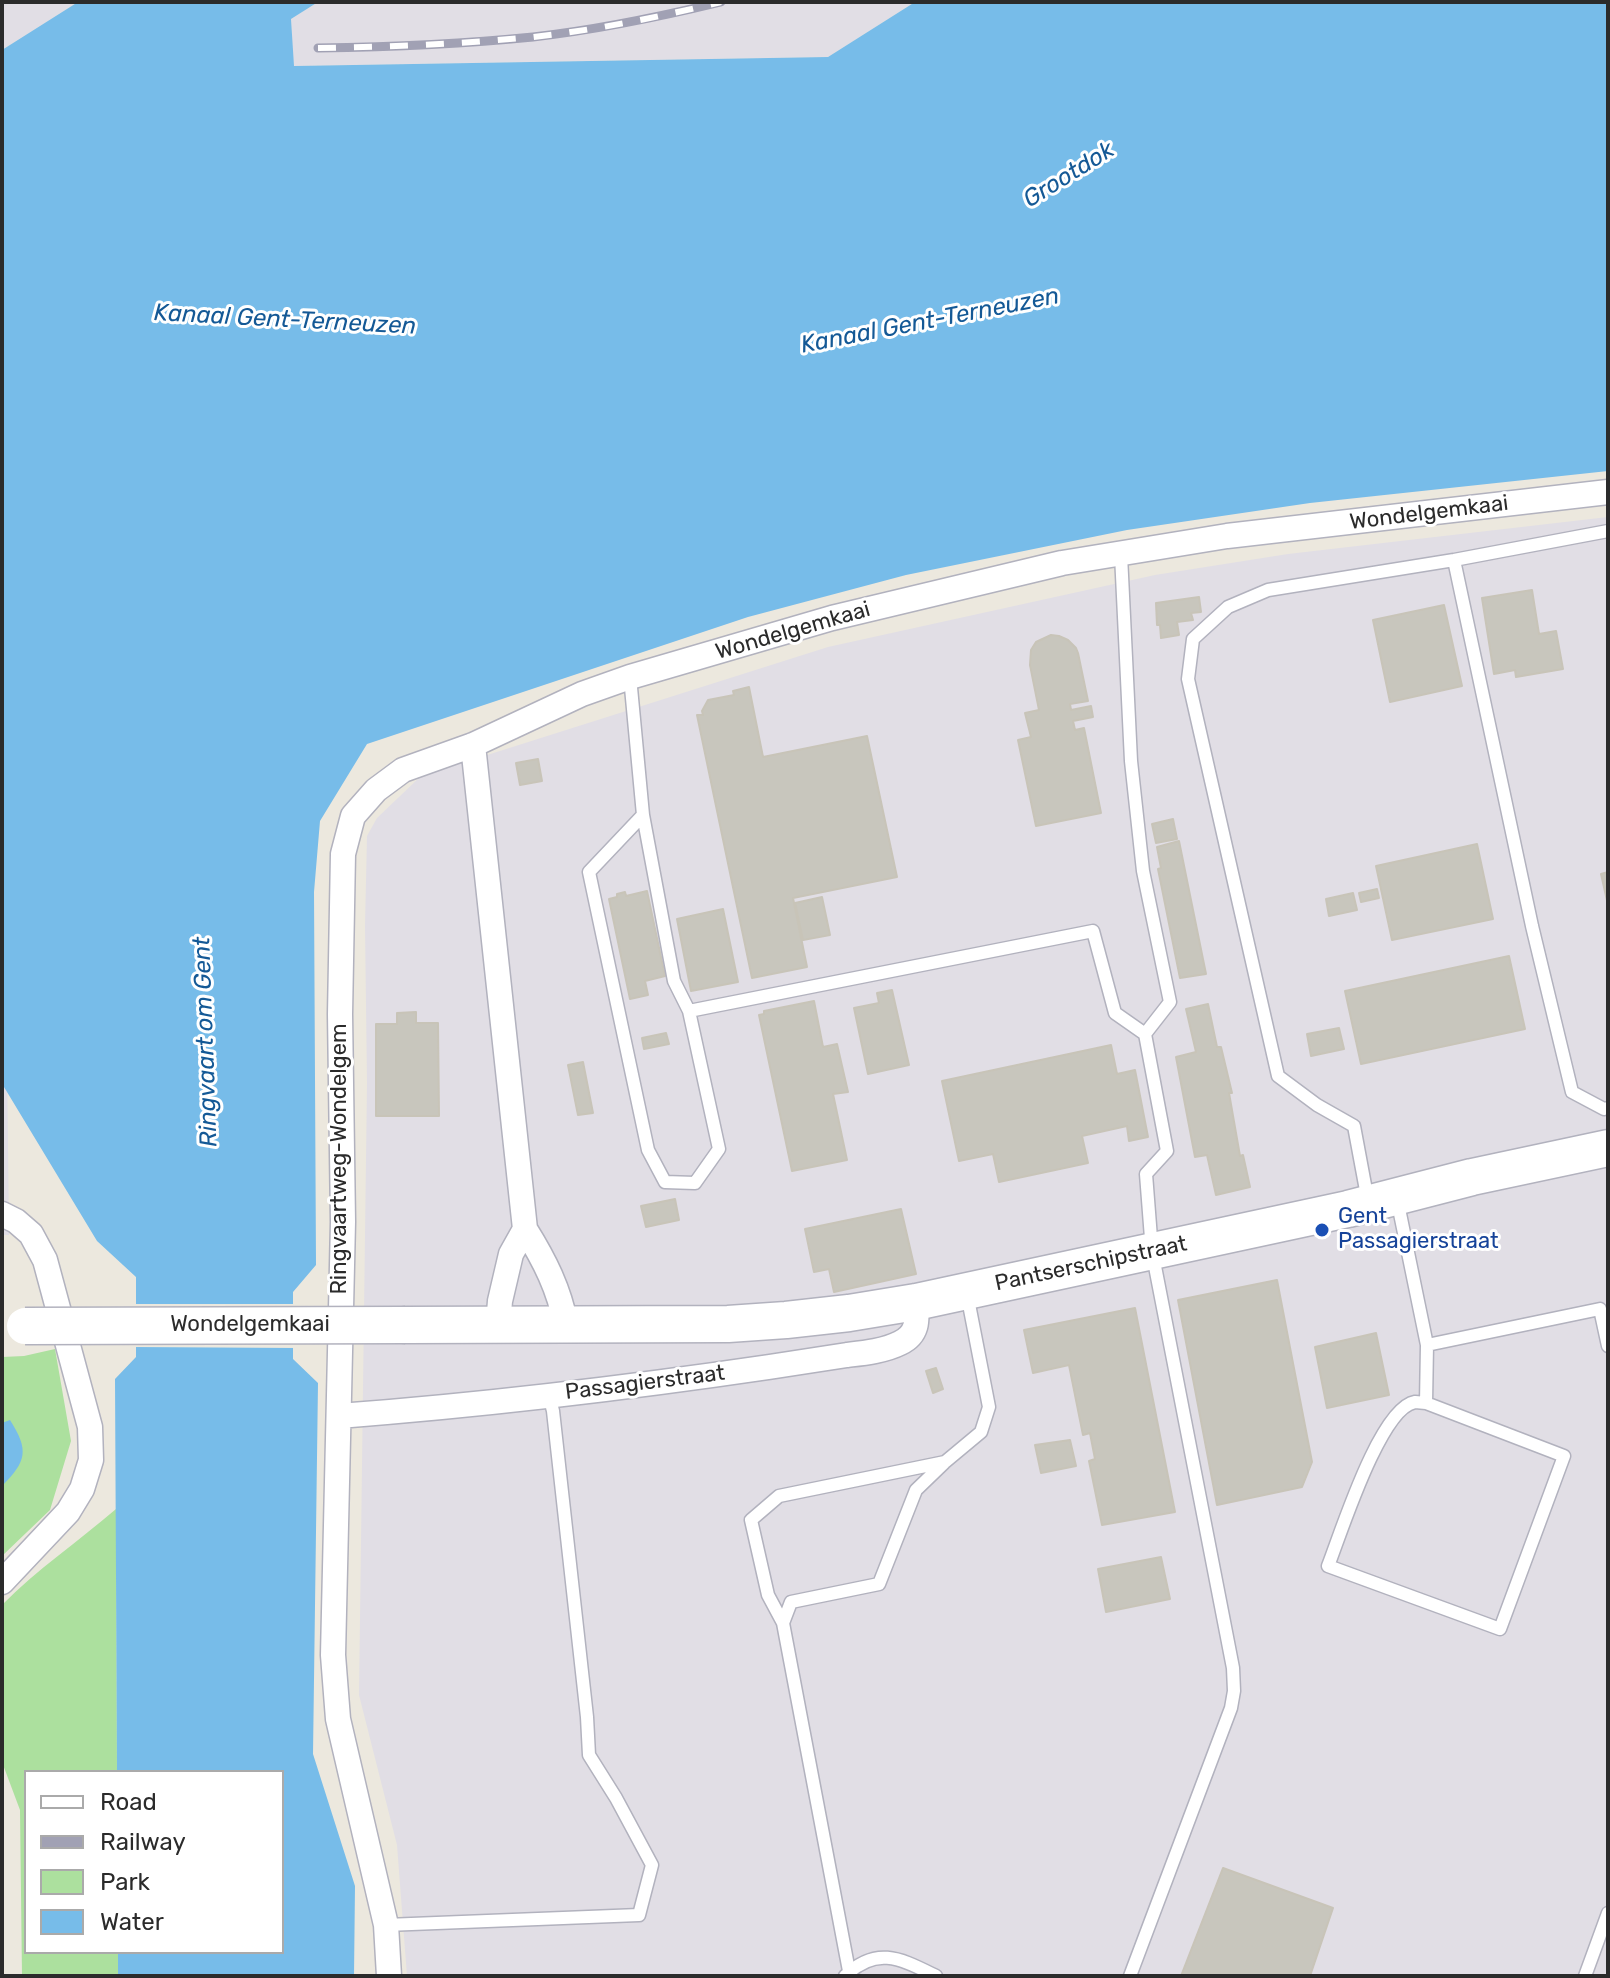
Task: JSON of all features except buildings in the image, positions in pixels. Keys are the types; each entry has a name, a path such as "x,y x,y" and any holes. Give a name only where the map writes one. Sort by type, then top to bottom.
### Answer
{"main road":[{"name":"Pantserschipstraat","path":"566,1325 728,1324 849,1313 916,1302 1383,1201 1472,1177 1608,1148"},
{"name":"Wondelgemkaai","path":"14,1327 566,1325"}],"street":[{"name":"Wondelgemkaai","path":"473,745 582,694 630,677 832,618 1062,563 1227,536 1608,492"},
{"path":"473,745 525,1229 560,1296 566,1325"},
{"name":"Ringvaartweg-Wondelgem","path":"389,1976 386,1925 338,1719 333,1655 343,1222 340,1014 343,854 353,816 376,790 403,770 473,745"},
{"path":"2,1214 31,1234 45,1260 90,1427 91,1460 82,1489 68,1512 2,1582"},
{"path":"498,1325 511,1254 525,1229"},
{"name":"Passagierstraat","path":"339,1416 445,1408 872,1351 900,1344 912,1336 917,1325 916,1302"}],"lane":[{"path":"1426,1403 1427,1345 1383,1201 1354,1126 1317,1105 1278,1076 1188,679 1193,639 1228,607 1268,590 1608,531"},
{"path":"1121,555 1131,761 1143,871 1170,1002 1145,1034"},
{"path":"1454,560 1532,926 1572,1092 1604,1109 1608,1108"},
{"path":"630,677 643,815 674,981 689,1011 719,1149 695,1183 665,1182 648,1150 589,872 643,815"},
{"path":"689,1011 1093,931 1115,1013 1145,1034 1167,1151 1146,1174 1152,1251 1233,1668 1234,1691 1231,1708 1130,1976"},
{"path":"783,1623 791,1602 879,1584 916,1490 981,1432 989,1407 966,1291"},
{"path":"1427,1345 1600,1309 1608,1346"},
{"path":"386,1925 639,1915 652,1865 589,1755 557,1442 549,1395"},
{"path":"1426,1403 1564,1456 1500,1629 1328,1566 1374,1448 1405,1405 1426,1403"},
{"path":"936,1976 898,1959 881,1956 869,1959 847,1974 783,1623 768,1595 751,1520 779,1496 945,1462"},
{"path":"1585,1976 1608,1913"}],"shaded area":[{"path":"2,2 78,2 2,50"},
{"path":"318,2 915,2 828,57 293,66 291,19"},
{"path":"1608,517 1608,1976 407,1976 397,1845 359,1695 367,1083 365,926 367,836 377,818 421,776 828,647 1155,575 1288,554"},
{"path":"2,608 9,1235 2,1235"}],"green space":[{"path":"55,1349 71,1441 50,1510 2,1556 2,1357"},
{"path":"116,1509 117,1770 24,1770 24,1954 118,1954 118,1976 22,1976 20,1810 2,1762 2,1605 29,1579"}],"water":[{"path":"78,2 318,2 291,19 294,66 828,57 915,2 1608,2 1608,471 1310,503 1127,530 906,575 748,617 367,744 320,821 314,892 316,1265 293,1292 293,1359 318,1383 313,1754 355,1886 354,1976 118,1976 118,1954 284,1954 284,1770 117,1770 115,1379 136,1357 136,1277 97,1241 4,1087 2,50"},
{"path":"10,1420 20,1439 22,1455 21,1462 2,1486 2,1423"}],"pier":[{"path":"132,1304 297,1304 297,1348 132,1347"}],"railway":[{"path":"318,48 425,45 533,37 580,31 721,2"}],"place":[{"name":"Gent Passagierstraat","path":"1322,1230"}],"water label":[{"name":"Grootdok","path":"1069,175"},
{"name":"Kanaal Gent-Terneuzen","path":"285,320"},
{"name":"Kanaal Gent-Terneuzen","path":"930,321"},
{"name":"Ringvaart om Gent","path":"206,1042"}]}
